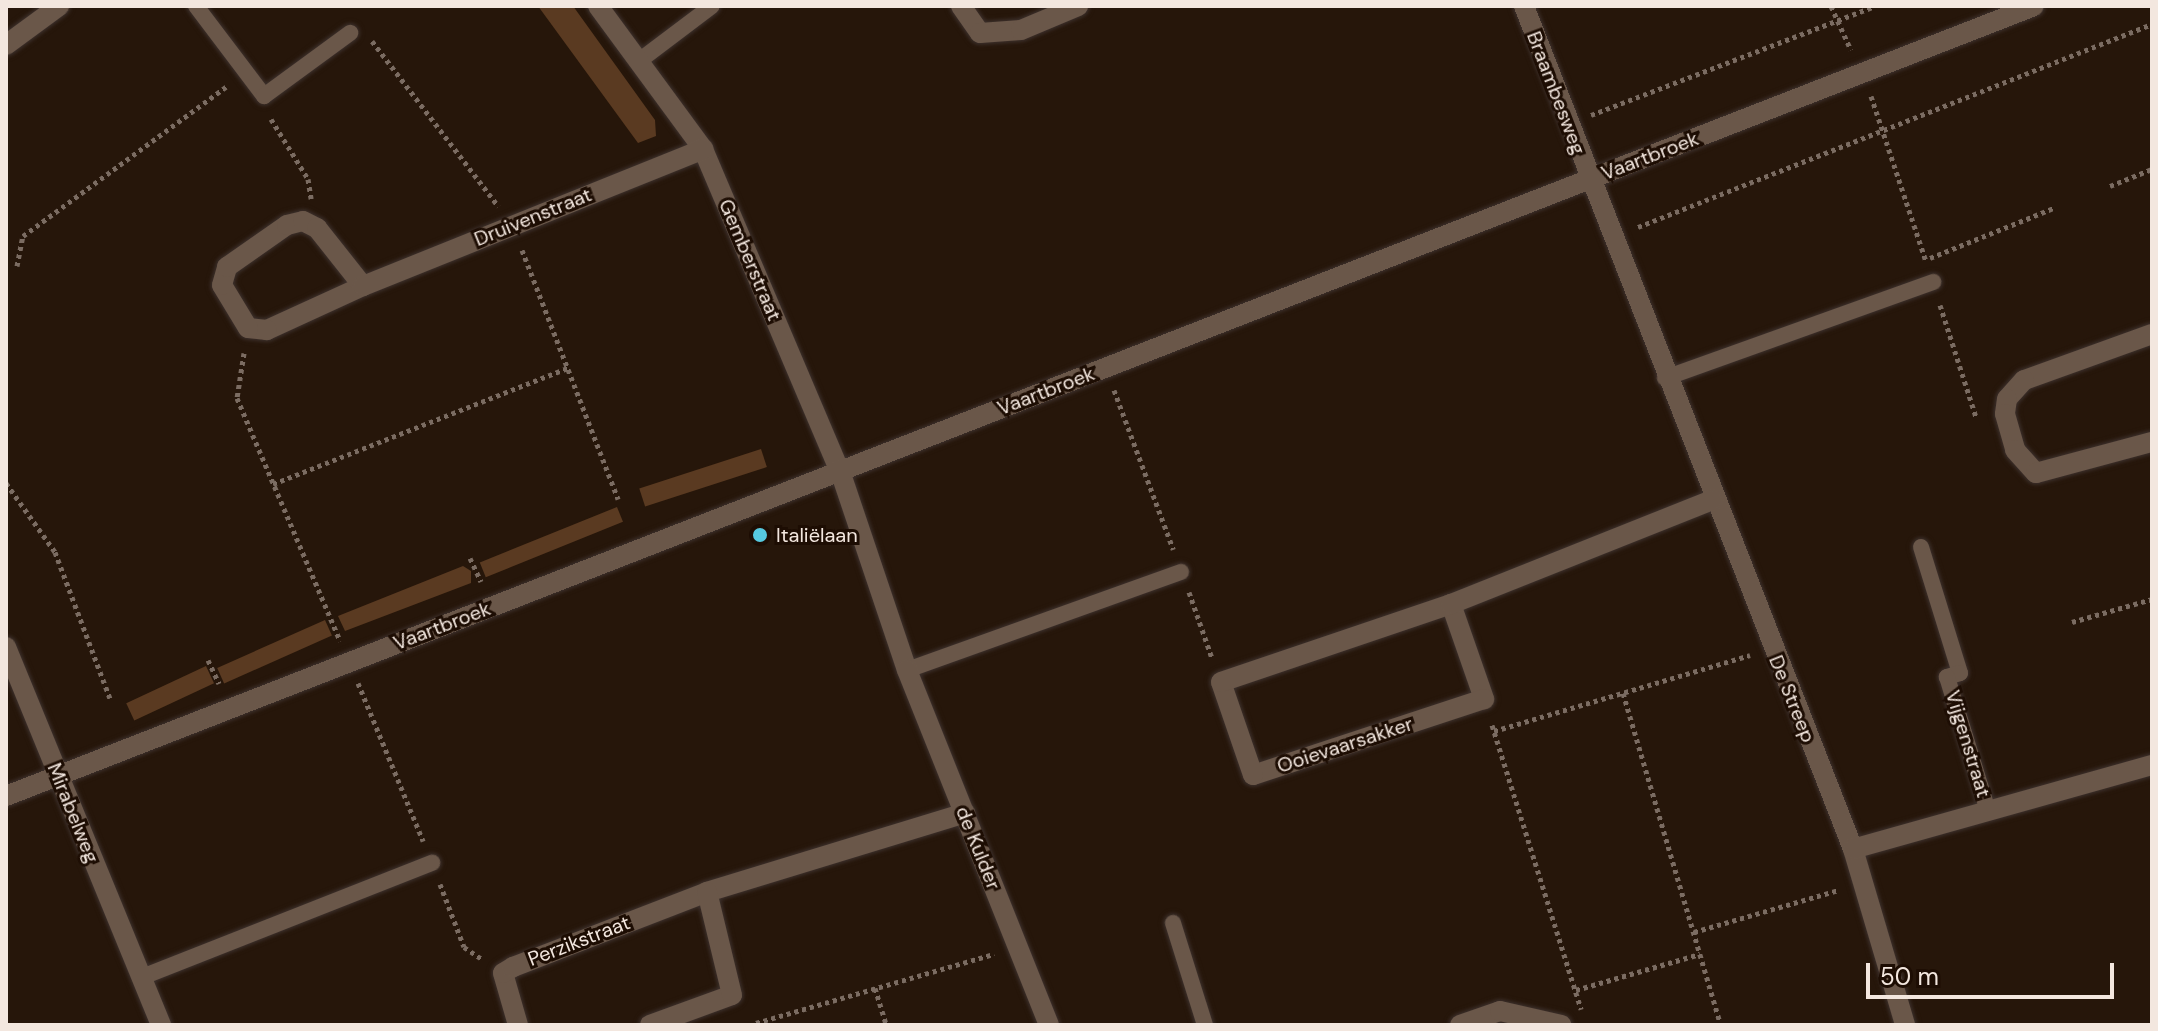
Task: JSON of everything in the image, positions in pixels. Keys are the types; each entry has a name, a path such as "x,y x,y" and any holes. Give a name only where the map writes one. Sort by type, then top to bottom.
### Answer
{"street":[{"path":"6,45 59,6"},
{"name":"Gemberstraat","path":"598,6 703,149 840,471"},
{"path":"961,6 980,33 1021,30 1078,6"},
{"name":"Braambesweg","path":"1524,6 1589,179"},
{"name":"Vaartbroek","path":"58,776 2034,6"},
{"name":"Druivenstraat","path":"317,228 303,221 287,225 227,267 222,285 248,328 267,330 363,286 703,149"},
{"name":"De Streep","path":"1589,179 1712,500 1853,849 1905,1025"},
{"path":"317,228 363,286"},
{"path":"2152,334 2015,385 2005,414 2022,463 2047,474 2152,442"},
{"name":"de Kulder","path":"840,471 907,670 1049,1025"},
{"path":"1221,682 1451,604 1712,500"},
{"path":"1451,604 1484,699"},
{"name":"Mirabelweg","path":"6,647 161,1025"},
{"name":"Ooievaarsakker","path":"1221,682 1253,775 1484,699"},
{"name":"Vijgenstraat","path":"1853,849 2152,765"},
{"path":"6,796 58,776"},
{"name":"Perzikstraat","path":"518,1025 503,973 707,892 965,813"},
{"path":"650,1025 732,995 707,892"},
{"path":"1460,1025 1500,1011 1561,1025"}],"lane":[{"path":"196,6 264,96 350,33"},
{"path":"639,61 712,6"},
{"path":"1665,378 1933,282"},
{"name":"Vijgenstraat","path":"1921,547 1960,673 1947,677 1988,811"},
{"path":"907,670 1181,572"},
{"path":"142,977 432,863"},
{"path":"1173,923 1205,1025"}],"path":[{"path":"1831,6 1862,73 1883,130 1986,446 2011,438"},
{"path":"1568,124 1875,6"},
{"path":"1611,237 2152,24"},
{"path":"350,33 378,43 512,225 618,499"},
{"path":"17,266 23,236 246,72"},
{"path":"264,96 266,112 308,179 317,228"},
{"path":"2110,186 2152,169"},
{"path":"1925,259 2054,208"},
{"path":"273,484 568,368"},
{"path":"1105,368 1221,682"},
{"path":"6,483 55,552 110,698"},
{"path":"2072,622 2152,599"},
{"path":"1494,731 1772,648"},
{"path":"1623,693 1721,1025"},
{"path":"1484,699 1583,1013"},
{"path":"1694,932 1863,883"},
{"path":"756,1023 1018,947"},
{"path":"1576,990 1700,954"},
{"path":"875,988 886,1025"}],"shaded area":[{"path":"538,6 573,6 655,120 656,136 638,143"},
{"path":"761,449 767,467 645,507 639,489"},
{"path":"617,507 623,522 486,577 480,562"},
{"path":"463,566 471,571 471,583 345,631 338,616"},
{"path":"325,620 332,636 224,684 217,668"},
{"path":"206,666 214,683 134,720 126,703"}],"place":[{"name":"Italiëlaan","path":"760,535"}]}
